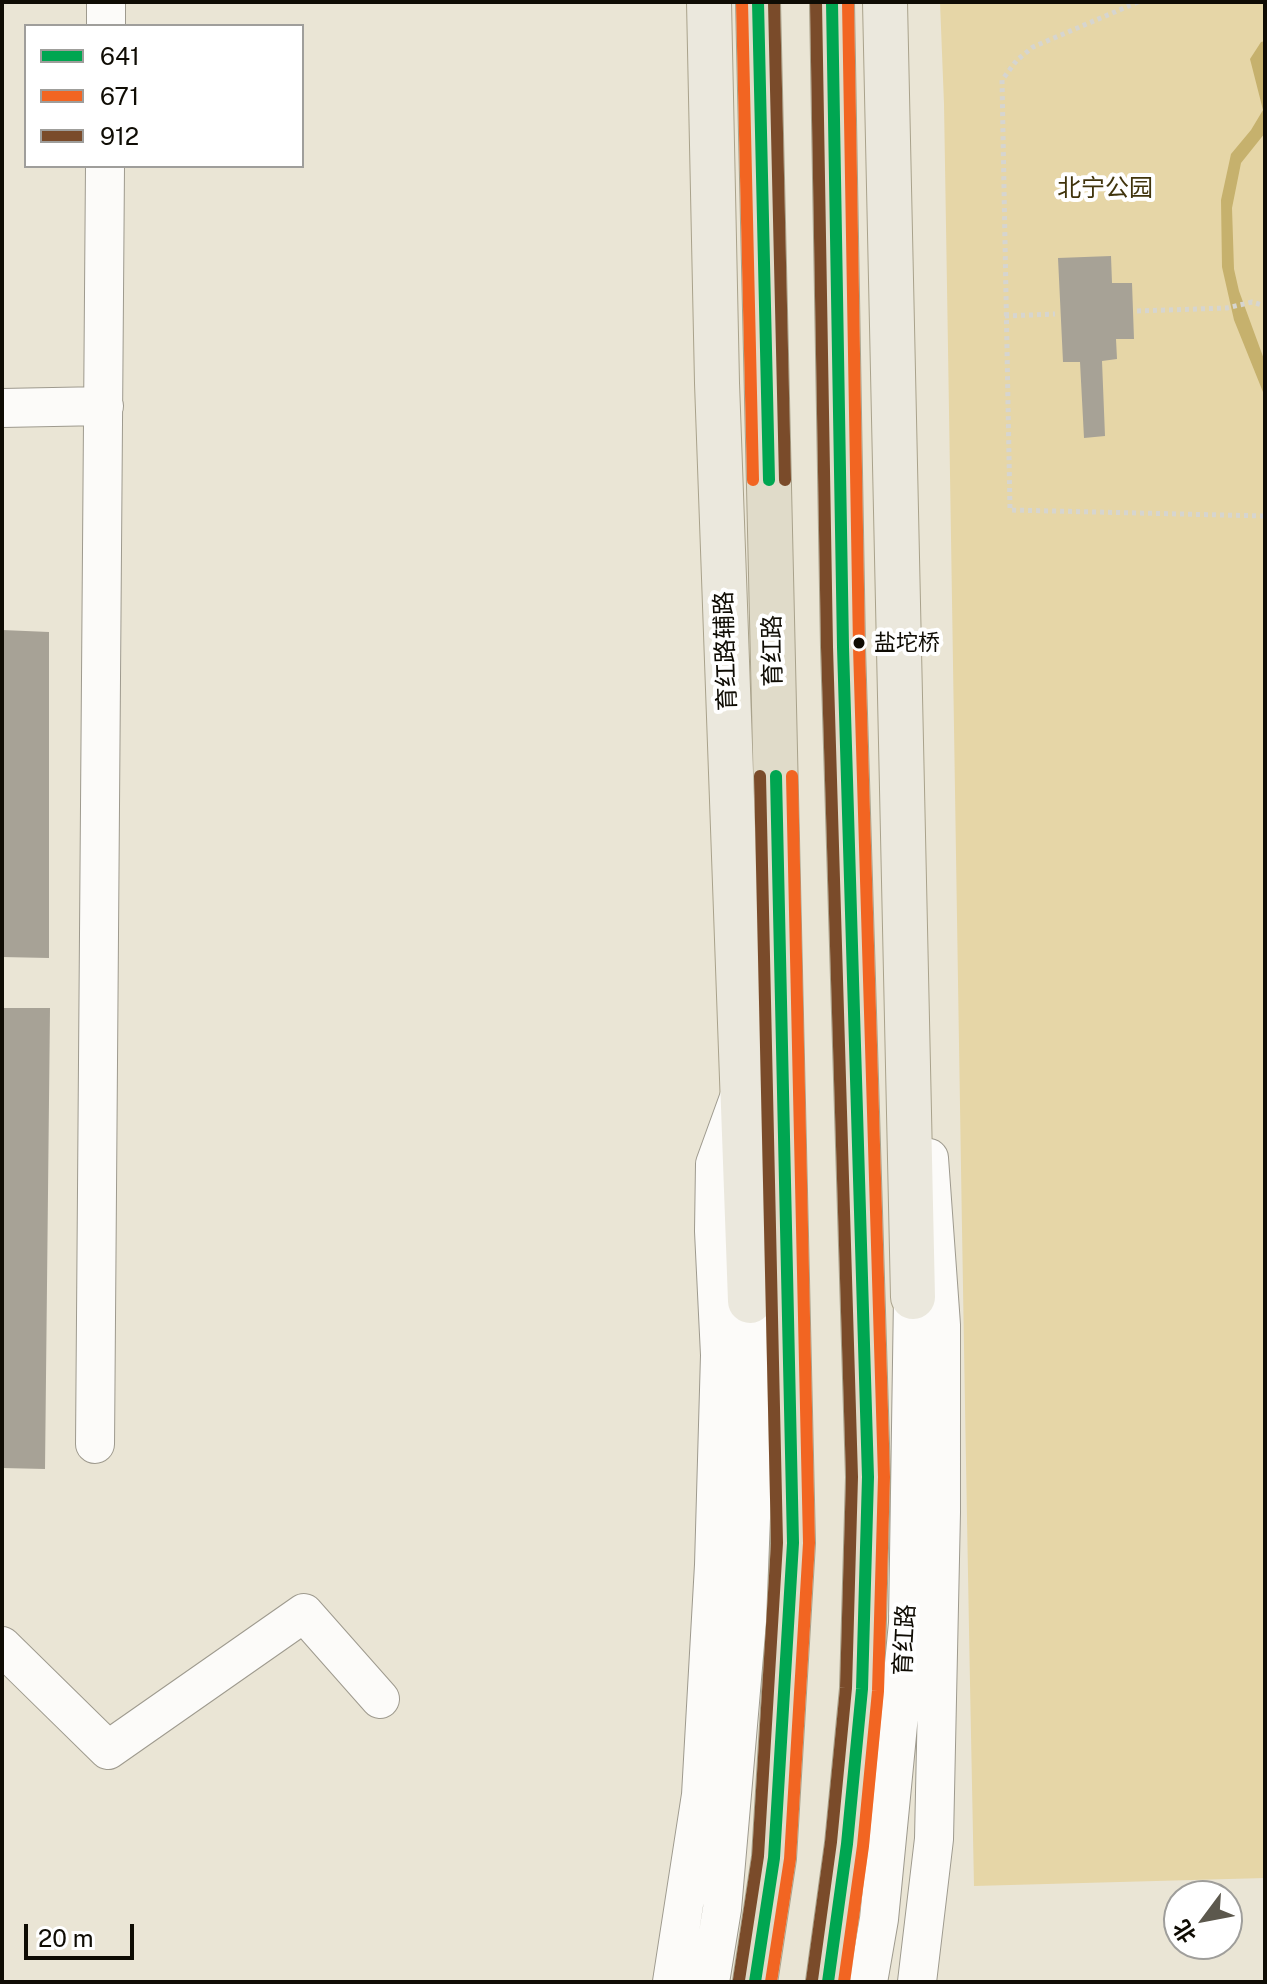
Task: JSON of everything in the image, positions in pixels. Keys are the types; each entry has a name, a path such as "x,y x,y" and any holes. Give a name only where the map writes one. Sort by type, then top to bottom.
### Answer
{"highway":[{"name":"育红路","path":"758,2 769,1301"},
{"path":"828,1982 847,1844 862,1689 868,1477 842,632 832,2"},
{"path":"755,1982 774,1858 793,1543 769,1301"}],"main road":[{"name":"育红路辅路","path":"709,2 717,383 741,1093 769,1301"},
{"path":"885,2 913,1297"}],"street":[{"path":"106,2 106,24"},
{"path":"95,1444 105,168"},
{"path":"2,408 104,406"},
{"path":"908,1074 930,1163 941,1325 941,1512 934,1839 917,1982"},
{"path":"672,1982 701,1795 714,1565 720,1355 714,1231 715,1164 741,1093"},
{"name":"育红路","path":"868,1982 879,1919 908,1623 913,1297"},
{"name":"育红路","path":"710,1982 722,1909 747,1621 753,1466 769,1301"},
{"path":"2,1646 108,1750 304,1613 380,1699"}],"path":[{"path":"1138,2 1033,47 1017,60 1002,80 1010,510 1265,516"},
{"path":"1137,311 1227,308 1252,302 1265,306"},
{"path":"1005,316 1055,314"}],"green space":[{"name":"北宁公园","path":"940,2 1265,2 1265,1878 974,1886"}],"shaded area":[{"path":"1265,41 1265,133 1241,163 1232,208 1234,269 1265,362 1265,397 1234,320 1222,267 1221,200 1231,154 1263,110 1250,59 1261,42"}],"building":[{"path":"1111,256 1112,283 1132,283 1134,339 1116,339 1117,359 1102,361 1105,436 1084,438 1080,362 1063,362 1058,258"},
{"path":"2,630 49,632 49,958 2,957"},
{"path":"2,1008 50,1008 45,1469 2,1468"}],"transit line":[{"name":"671","path":"742,2 753,480"},
{"name":"641","path":"758,2 769,480"},
{"name":"912","path":"774,2 785,480"},
{"name":"912","path":"812,1980 831,1842 846,1688 852,1477 827,647 816,2"},
{"name":"641","path":"828,1982 847,1844 862,1689 868,1477 843,647 832,2"},
{"name":"671","path":"844,1982 863,1846 878,1691 884,1477 859,647 848,2"},
{"name":"912","path":"739,1980 758,1856 777,1543 760,776"},
{"name":"641","path":"755,1982 774,1858 793,1543 776,776"},
{"name":"671","path":"771,1982 790,1859 809,1543 792,776"}],"place":[{"name":"盐坨桥","path":"859,643"}]}
